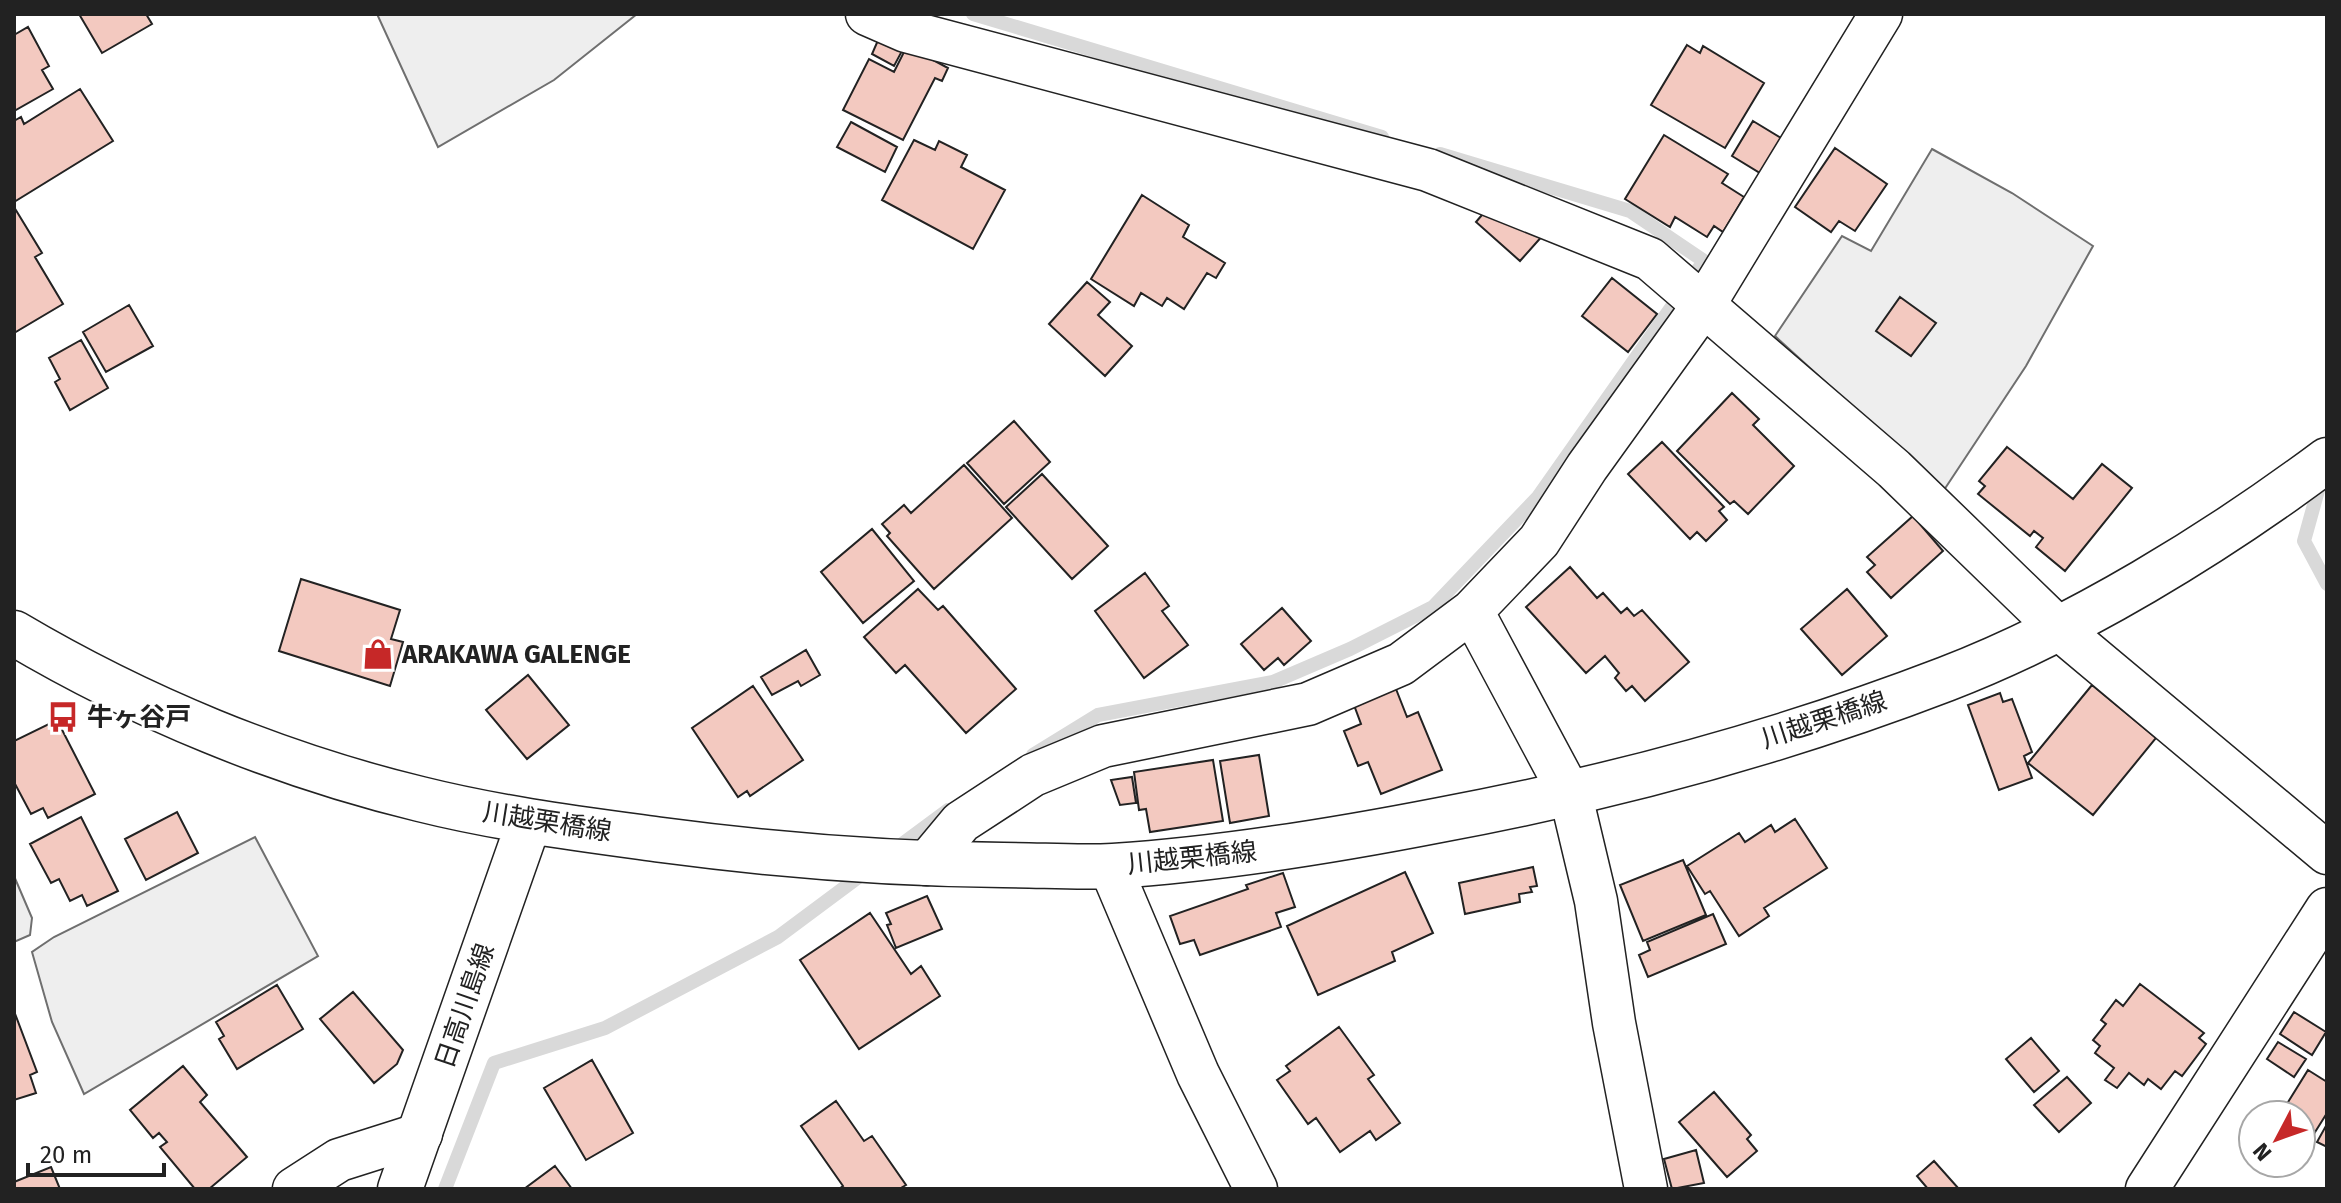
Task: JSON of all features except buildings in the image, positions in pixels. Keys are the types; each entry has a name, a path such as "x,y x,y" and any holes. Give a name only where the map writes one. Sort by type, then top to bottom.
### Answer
{"main road":[{"name":"川越栗橋線","path":"14,633 66,664 161,708 285,759 419,799 529,822 738,850 926,864 1110,866 1306,845 1571,796 1652,775 1934,683 2058,628 2252,516 2327,460"},
{"name":"日高川島線","path":"400,1189 529,822"}],"street":[{"path":"867,14 906,31 1428,170 1650,259 1705,303 1894,469 2058,628 2327,853"},
{"path":"926,864 961,822 1033,775 1103,746 1308,704 1401,664 1472,611 1539,541 1595,455 1705,303 1881,14"},
{"path":"1472,611 1571,796 1596,901 1614,1023 1646,1189"},
{"path":"1110,866 1198,1074 1256,1189"},
{"path":"2147,1189 2327,909"},
{"path":"294,1189 339,1160 371,1147 421,1134"}],"shaded area":[{"path":"377,14 637,14 554,80 438,147"},
{"path":"1932,149 2012,193 2093,246 2026,366 1944,490 1775,336 1842,236 1871,251"},
{"path":"255,837 318,956 84,1094 52,1022 32,952 54,937"},
{"path":"14,876 32,918 30,935 14,942"}],"waterway":[{"path":"973,14 1382,137"},
{"path":"1033,755 1098,715 1273,682 1350,649 1433,607 1538,497 1704,261 1630,211 1440,154"},
{"path":"2322,476 2304,541 2327,584"},
{"path":"894,850 948,810"},
{"path":"445,1189 494,1063 605,1028 778,937 868,870"}],"place":[{"name":"ARAKAWA GALENGE","path":"378,654"},
{"name":"牛ヶ谷戸","path":"63,717"}]}
